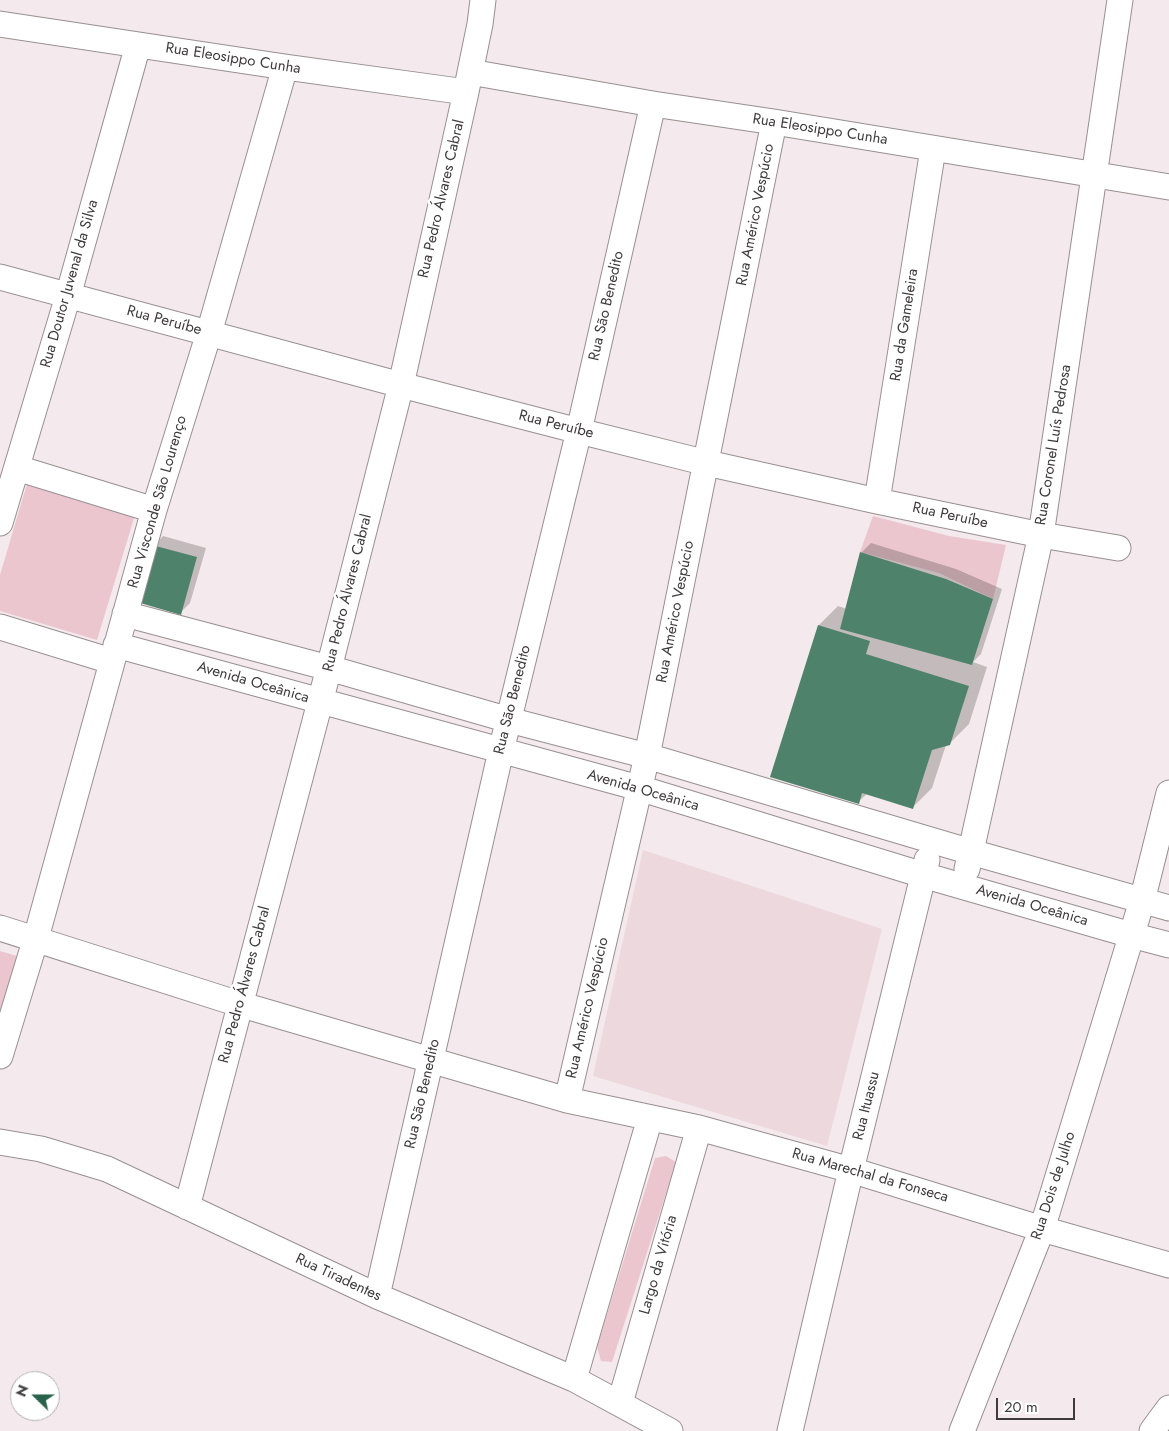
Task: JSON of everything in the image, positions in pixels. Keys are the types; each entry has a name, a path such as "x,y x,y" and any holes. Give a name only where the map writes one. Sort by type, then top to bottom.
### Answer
{"street":[{"path":"468,0 482,12"},
{"name":"Rua Coronel Luís Pedrosa","path":"963,886 1041,535 1120,0"},
{"name":"Rua Pedro Álvares Cabral","path":"187,1207 329,668 401,385 482,12"},
{"name":"Rua Eleosippo Cunha","path":"0,24 285,67 468,82 653,104 1169,187"},
{"name":"Rua Doutor Juvenal da Silva","path":"0,523 68,296 138,45"},
{"name":"Rua Visconde São Lourenço","path":"0,1056 36,938 113,653 154,510 209,333 285,67"},
{"name":"Rua São Benedito","path":"377,1296 501,751 579,432 653,104"},
{"name":"Rua Américo Vespúcio","path":"567,1100 647,756 774,122"},
{"name":"Rua da Gameleira","path":"877,501 933,149"},
{"name":"Rua Peruíbe","path":"0,277 579,432 877,501 1041,535 1118,548"},
{"path":"17,468 154,510"},
{"path":"125,614 647,756 971,852 1169,908"},
{"name":"Avenida Oceânica","path":"0,627 320,702 639,788 924,875 1169,945"},
{"name":"Rua Dois de Julho","path":"962,1431 1042,1228 1142,901 1169,794"},
{"name":"Rua Ituassu","path":"790,1431 851,1170 933,840"},
{"name":"Rua Marechal da Fonseca","path":"0,928 239,1004 567,1100 699,1128 851,1170 1169,1265"},
{"path":"574,1379 650,1118"},
{"name":"Largo da Vitória","path":"631,1416 699,1128"},
{"name":"Rua Tiradentes","path":"0,1142 41,1149 107,1169 377,1296 574,1379 631,1416 670,1431"},
{"path":"1152,1431 1169,1408"}],"shaded area":[{"path":"27,484 135,515 97,640 0,611 0,575"},
{"path":"873,516 949,536 1006,545 993,599 939,573 860,552"},
{"path":"643,850 882,929 827,1146 593,1076"},
{"path":"0,951 20,957 0,1027"},
{"path":"666,1156 676,1162 612,1362 601,1361 597,1347 655,1158"}],"building":[{"path":"152,545 197,557 181,615 137,602"},
{"path":"860,552 946,579 993,599 972,665 840,629"},
{"path":"818,625 870,641 866,654 969,686 950,745 932,750 913,809 862,793 859,804 770,777"}]}
